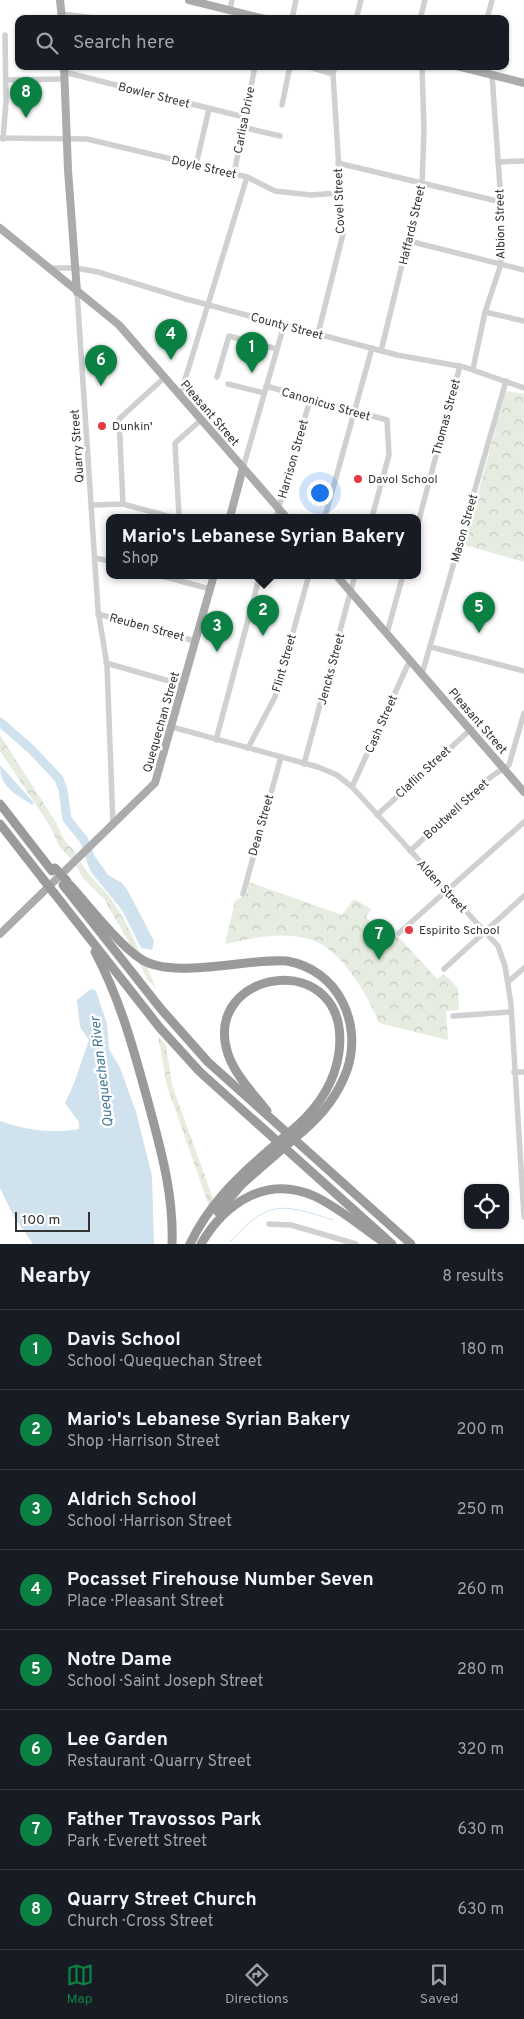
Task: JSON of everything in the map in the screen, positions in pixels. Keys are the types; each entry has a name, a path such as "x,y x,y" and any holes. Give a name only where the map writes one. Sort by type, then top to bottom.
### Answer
{"highway":[{"path":"0,804 65,883 161,1009 208,1062 280,1129 411,1244"},
{"path":"0,824 164,1032 227,1098 392,1244"},
{"path":"65,883 136,956 148,963 170,968 288,961 305,966 330,983 342,999 351,1034 351,1054 343,1079 333,1098 319,1116 237,1178 215,1214 200,1244"},
{"path":"84,932 115,991 133,1046 169,1182 173,1212 172,1244"},
{"path":"280,1129 235,1068 228,1055 225,1038 228,1018 238,1000 256,985 273,979 295,980 314,988 331,1005 339,1027 338,1058 331,1083 300,1129"},
{"path":"190,1244 215,1214 253,1194 275,1190 295,1191 325,1202 385,1244"}],"main road":[{"path":"60,0 62,15"},
{"path":"189,0 249,15"},
{"path":"479,70 524,83"},
{"name":"Quarry Street","path":"64,73 66,139 77,292"},
{"name":"Pleasant Street","path":"0,228 119,326 283,514"},
{"path":"231,514 243,468"},
{"name":"Quequechan Street","path":"0,934 155,783 213,579"},
{"name":"Pleasant Street","path":"339,579 524,792"}],"street":[{"path":"230,10 232,0"},
{"path":"293,15 296,0"},
{"path":"357,15 361,0"},
{"path":"421,15 425,0"},
{"path":"488,15 492,0"},
{"path":"2,138 6,80 3,51 5,35"},
{"name":"Carlisa Drive","path":"234,174 254,70"},
{"path":"282,105 289,70"},
{"path":"320,70 333,74"},
{"name":"Covel Street","path":"318,334 343,234 334,70"},
{"name":"Haffards Street","path":"381,351 422,183 424,130 422,70"},
{"name":"Bowler Street","path":"6,80 64,73 244,117"},
{"name":"Albion Street","path":"473,369 485,312 501,264 500,202 492,75"},
{"path":"196,165 209,108"},
{"path":"242,126 280,136"},
{"name":"Doyle Street","path":"2,138 87,139 247,177 275,191 311,195 340,193"},
{"path":"498,162 524,161"},
{"path":"338,163 500,202"},
{"path":"180,396 247,177"},
{"path":"409,242 524,270"},
{"name":"County Street","path":"49,268 76,268 98,272 208,305 381,351 473,369 524,388"},
{"name":"Quarry Street","path":"77,292 98,614 106,663 112,825"},
{"path":"485,312 524,321"},
{"path":"243,468 284,325"},
{"path":"217,377 229,336 277,349"},
{"path":"326,514 372,348"},
{"name":"Thomas Street","path":"420,514 460,366"},
{"path":"123,504 119,419 164,378"},
{"name":"Mason Street","path":"422,674 506,381"},
{"name":"Canonicus Street","path":"228,384 310,400 386,420 389,455 373,514"},
{"name":"Harrison Street","path":"277,514 310,400"},
{"path":"179,514 175,443 201,420"},
{"path":"92,505 123,504 160,514"},
{"path":"95,558 106,561"},
{"path":"172,579 210,590"},
{"path":"216,740 259,579"},
{"name":"Flint Street","path":"248,748 275,697 308,579"},
{"name":"Jencks Street","path":"304,764 355,579"},
{"path":"387,633 402,579"},
{"name":"Reuben Street","path":"98,614 196,641"},
{"path":"431,647 524,671"},
{"name":"Cash Street","path":"352,787 410,660"},
{"path":"106,663 183,686"},
{"path":"503,768 508,765 522,728 524,713"},
{"name":"Alden Street","path":"172,727 334,773 352,787 500,949 508,982 511,1012 524,1217"},
{"name":"Claflin Street","path":"376,815 470,730"},
{"name":"Dean Street","path":"242,894 281,757"},
{"name":"Boutwell Street","path":"410,851 503,768"},
{"path":"399,933 448,892 524,822"},
{"path":"444,969 524,896"},
{"path":"508,982 524,968"},
{"path":"453,1016 511,1012"},
{"path":"514,1072 524,1072"},
{"path":"268,1224 291,1225 356,1244"}],"green space":[{"path":"506,391 524,394 524,562 464,545"},
{"path":"0,735 55,821 65,841 77,854 71,859 59,846 50,826 0,751"},
{"path":"81,862 119,910 144,961 136,955 104,899 83,878 76,866"},
{"path":"249,882 342,915 354,899 371,909 366,917 387,940 395,933 437,979 444,974 458,988 459,1010 446,1011 448,1040 379,1023 368,999 342,962 320,944 309,939 277,935 225,944 235,901 247,893"},
{"path":"274,907 291,913 291,922 287,923 270,918 271,908"},
{"path":"138,960 146,965 156,988 147,979"},
{"path":"158,1036 166,1045 172,1085 214,1201 209,1206 167,1086"}],"water":[{"path":"0,765 34,803 32,805 6,785"},
{"path":"94,855 108,875 122,883 128,891 154,941 152,950 141,948 122,910 91,872 88,859"},
{"path":"91,989 96,991 107,1024 109,1049 120,1068 136,1112 152,1176 154,1244 33,1244 14,1217 0,1188 0,1121 39,1130 79,1129 79,1122 65,1103 89,1040 80,1027 77,1000"}],"waterway":[{"name":"Quequechan River","path":"0,722 33,751 59,779 63,790 67,819 84,840 94,868"},
{"path":"230,1242 255,1218 276,1209 300,1210 333,1220"}],"place":[{"name":"Quarry Street Church","path":"26,118"},
{"name":"Pocasset Firehouse Number Seven","path":"171,360"},
{"name":"Davis School","path":"252,373"},
{"name":"Lee Garden","path":"101,386"},
{"name":"Dunkin'","path":"102,426"},
{"name":"Davol School","path":"358,479"},
{"name":"Notre Dame","path":"479,633"},
{"name":"Mario's Lebanese Syrian Bakery","path":"263,636"},
{"name":"Aldrich School","path":"217,652"},
{"name":"Espirito School","path":"409,930"},
{"name":"Father Travossos Park","path":"379,960"}]}
